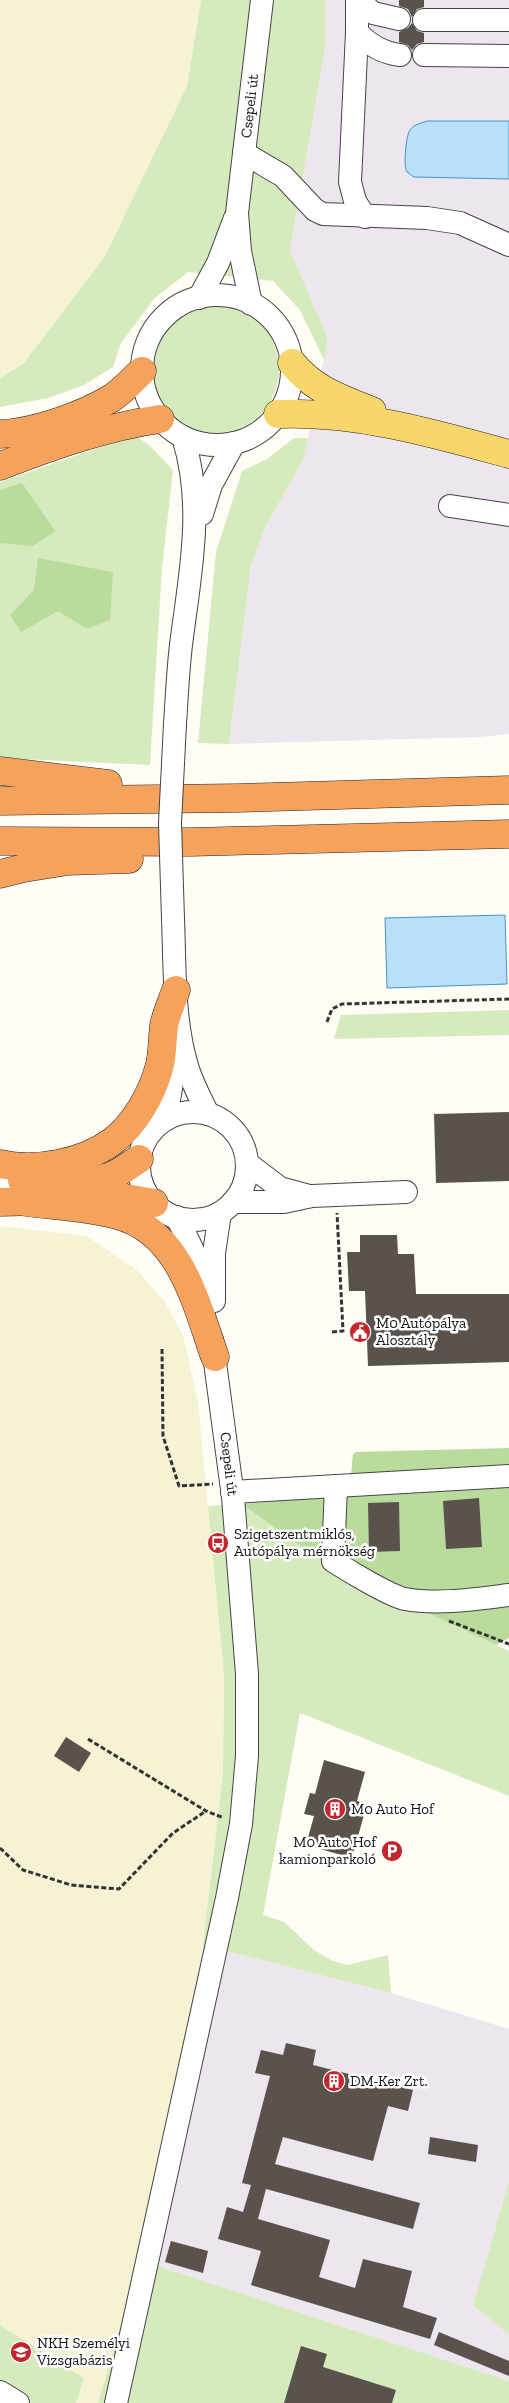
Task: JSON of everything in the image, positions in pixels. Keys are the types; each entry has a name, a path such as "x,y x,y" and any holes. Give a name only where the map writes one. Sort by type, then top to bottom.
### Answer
{"highway":[{"path":"6,436 78,414 110,399 142,371"},
{"path":"0,466 38,451 117,426 160,418"},
{"path":"0,771 239,798"},
{"path":"0,800 239,798 509,790"},
{"path":"0,840 191,842 509,834"},
{"path":"0,874 68,861 126,859 191,842"},
{"path":"0,1164 15,1167 50,1165 86,1155 113,1141 137,1115 150,1093 160,1067 164,1024 176,990"},
{"path":"20,1195 110,1177 139,1159"},
{"path":"0,1174 20,1195 117,1215 144,1226 165,1243 177,1260 215,1356"},
{"path":"20,1195 120,1197 154,1203"}],"main road":[{"path":"292,363 306,380 331,394 408,427"},
{"path":"278,414 320,414 408,427 509,454"}],"street":[{"name":"Csepeli út","path":"238,213 262,0"},
{"path":"358,0 350,182 355,201 365,217"},
{"path":"358,0 373,13 399,19"},
{"path":"424,20 509,20"},
{"path":"357,32 372,45 392,54 400,55"},
{"path":"424,56 509,56"},
{"path":"244,154 283,176 315,210 323,214 427,218 460,223 509,245"},
{"path":"199,298 218,263 238,213"},
{"path":"238,213 240,251 251,304"},
{"path":"226,296 251,304 267,314 279,328 288,345 292,363 290,390 278,414 259,433 234,443 217,445 199,443 183,437 160,418 150,404 144,388 142,371 144,351 152,332 165,317 181,305 199,298 226,296"},
{"path":"183,437 192,464 195,489 195,542 182,640 175,724 170,823 172,919 176,990 184,1054 195,1089 208,1114"},
{"path":"195,542 211,485 234,443"},
{"path":"450,506 509,515"},
{"path":"162,1121 177,1114 192,1112 208,1114 223,1122 235,1133 243,1147 247,1163 241,1190 226,1207 206,1218 191,1220 177,1217 154,1203 142,1182 139,1159 147,1138 162,1121 168,1107 173,1081 176,990"},
{"path":"247,1163 280,1188 320,1196"},
{"path":"0,1183 20,1195"},
{"path":"226,1207 284,1202 320,1196 406,1192"},
{"name":"Csepeli út","path":"215,1356 214,1253 226,1207"},
{"name":"Csepeli út","path":"116,2403 227,1898 241,1824 247,1756 247,1674 239,1573 232,1488 215,1356 195,1255 177,1217"},
{"path":"232,1488 336,1486 509,1476"},
{"path":"336,1486 333,1561 348,1571 403,1599 440,1600 509,1595"},
{"path":"0,2392 18,2403"}],"path":[{"path":"327,1022 332,1009 342,1004 509,999"},
{"path":"320,1196 337,1211 343,1331 332,1332"},
{"path":"162,1349 163,1436 179,1486 232,1488"},
{"path":"448,1621 509,1644"},
{"path":"88,1739 206,1810 241,1824"},
{"path":"0,1848 23,1870 71,1885 119,1889 173,1833 206,1810"}],"shaded area":[{"path":"0,0 201,0 187,86 104,258 23,364 0,378"},
{"path":"325,0 509,0 509,734 481,737 229,744 251,566 265,528 304,458 328,338 290,251 325,49"},
{"path":"0,1226 87,1236 137,1270 164,1301 183,1335 198,1402 224,1674 223,1772 203,1945 140,2259 98,2403 76,2403 84,2378 0,2325"},
{"path":"203,1945 391,1993 509,2029 509,2181 473,2305 509,2335 509,2381 140,2260"}],"green space":[{"path":"201,0 325,0 325,49 290,251 328,338 324,360 300,310 273,281 188,272 155,298 121,343 113,367 84,385 48,398 0,407 0,378 23,364 104,258 187,86"},
{"path":"214,304 227,305 239,309 260,323 274,344 278,356 278,382 274,394 260,415 239,429 227,433 214,434 201,433 189,429 168,415 154,394 150,382 149,369 150,356 154,344 168,323 189,309 201,305"},
{"path":"135,435 150,446 173,470 162,568 150,765 0,758 0,482"},
{"path":"294,438 308,438 304,458 265,528 251,566 229,744 198,743 216,552 242,471 267,459"},
{"path":"22,483 55,531 33,546 0,543 0,490"},
{"path":"38,558 113,572 110,620 87,629 58,611 21,632 10,615 34,590"},
{"path":"509,1010 509,1035 334,1039 341,1015"},
{"path":"509,1448 509,1638 496,1645 328,1566 242,1504 343,1496 350,1484 353,1454 356,1452"},
{"path":"242,1504 328,1566 509,1651 509,1796 300,1713 263,1915 284,1922 314,1950 331,1960 347,1965 388,1955 391,1993 203,1945 223,1772 224,1674 208,1506"},
{"path":"509,2181 509,2335 473,2305"},
{"path":"140,2260 509,2381 509,2403 98,2403"},
{"name":"NKH Személyi Vizsgabázis","path":"0,2325 84,2378 76,2403 0,2403"}],"water":[{"path":"427,121 509,121 509,179 414,177 406,169 406,144 410,130 414,126"},
{"path":"505,915 507,984 387,988 385,918"}],"building":[{"path":"399,0 424,0 424,7 417,9 412,17 408,9 399,6"},
{"path":"412,23 417,31 424,33 424,42 417,44 412,50 408,45 399,42 399,32 408,28"},
{"path":"509,1112 509,1181 436,1183 434,1114"},
{"path":"360,1235 397,1235 398,1254 414,1254 416,1294 509,1294 509,1362 368,1366 365,1291 349,1291 347,1252 360,1252"},
{"path":"479,1498 482,1547 446,1549 443,1501"},
{"path":"399,1502 400,1551 369,1552 368,1503"},
{"path":"66,1737 91,1753 79,1772 54,1756"},
{"name":"M0 Auto Hof","path":"324,1760 365,1772 357,1801 367,1804 352,1858 306,1845 314,1816 304,1814 310,1793 315,1794"},
{"path":"286,2043 316,2050 313,2065 413,2090 408,2111 388,2106 373,2161 283,2137 275,2164 420,2203 413,2229 266,2189 258,2219 330,2240 319,2277 355,2288 363,2259 412,2271 403,2307 437,2318 430,2339 251,2285 261,2251 218,2239 227,2207 243,2212 251,2185 242,2183 270,2076 255,2073 261,2050 283,2055"},
{"path":"430,2137 478,2145 476,2162 428,2154"},
{"path":"171,2241 208,2251 203,2273 165,2262"},
{"path":"439,2332 509,2361 509,2376 434,2345"},
{"path":"301,2346 327,2354 323,2367 396,2390 392,2403 284,2403"}],"place":[{"name":"M0 Autópálya Alosztály","path":"360,1332"},
{"name":"Szigetszentmiklós, Autópálya mérnökség","path":"218,1543"},
{"name":"M0 Auto Hof","path":"335,1809"},
{"name":"M0 Auto Hof kamionparkoló","path":"392,1851"},
{"name":"DM-Ker Zrt.","path":"334,2081"},
{"name":"NKH Személyi Vizsgabázis","path":"21,2352"}]}
